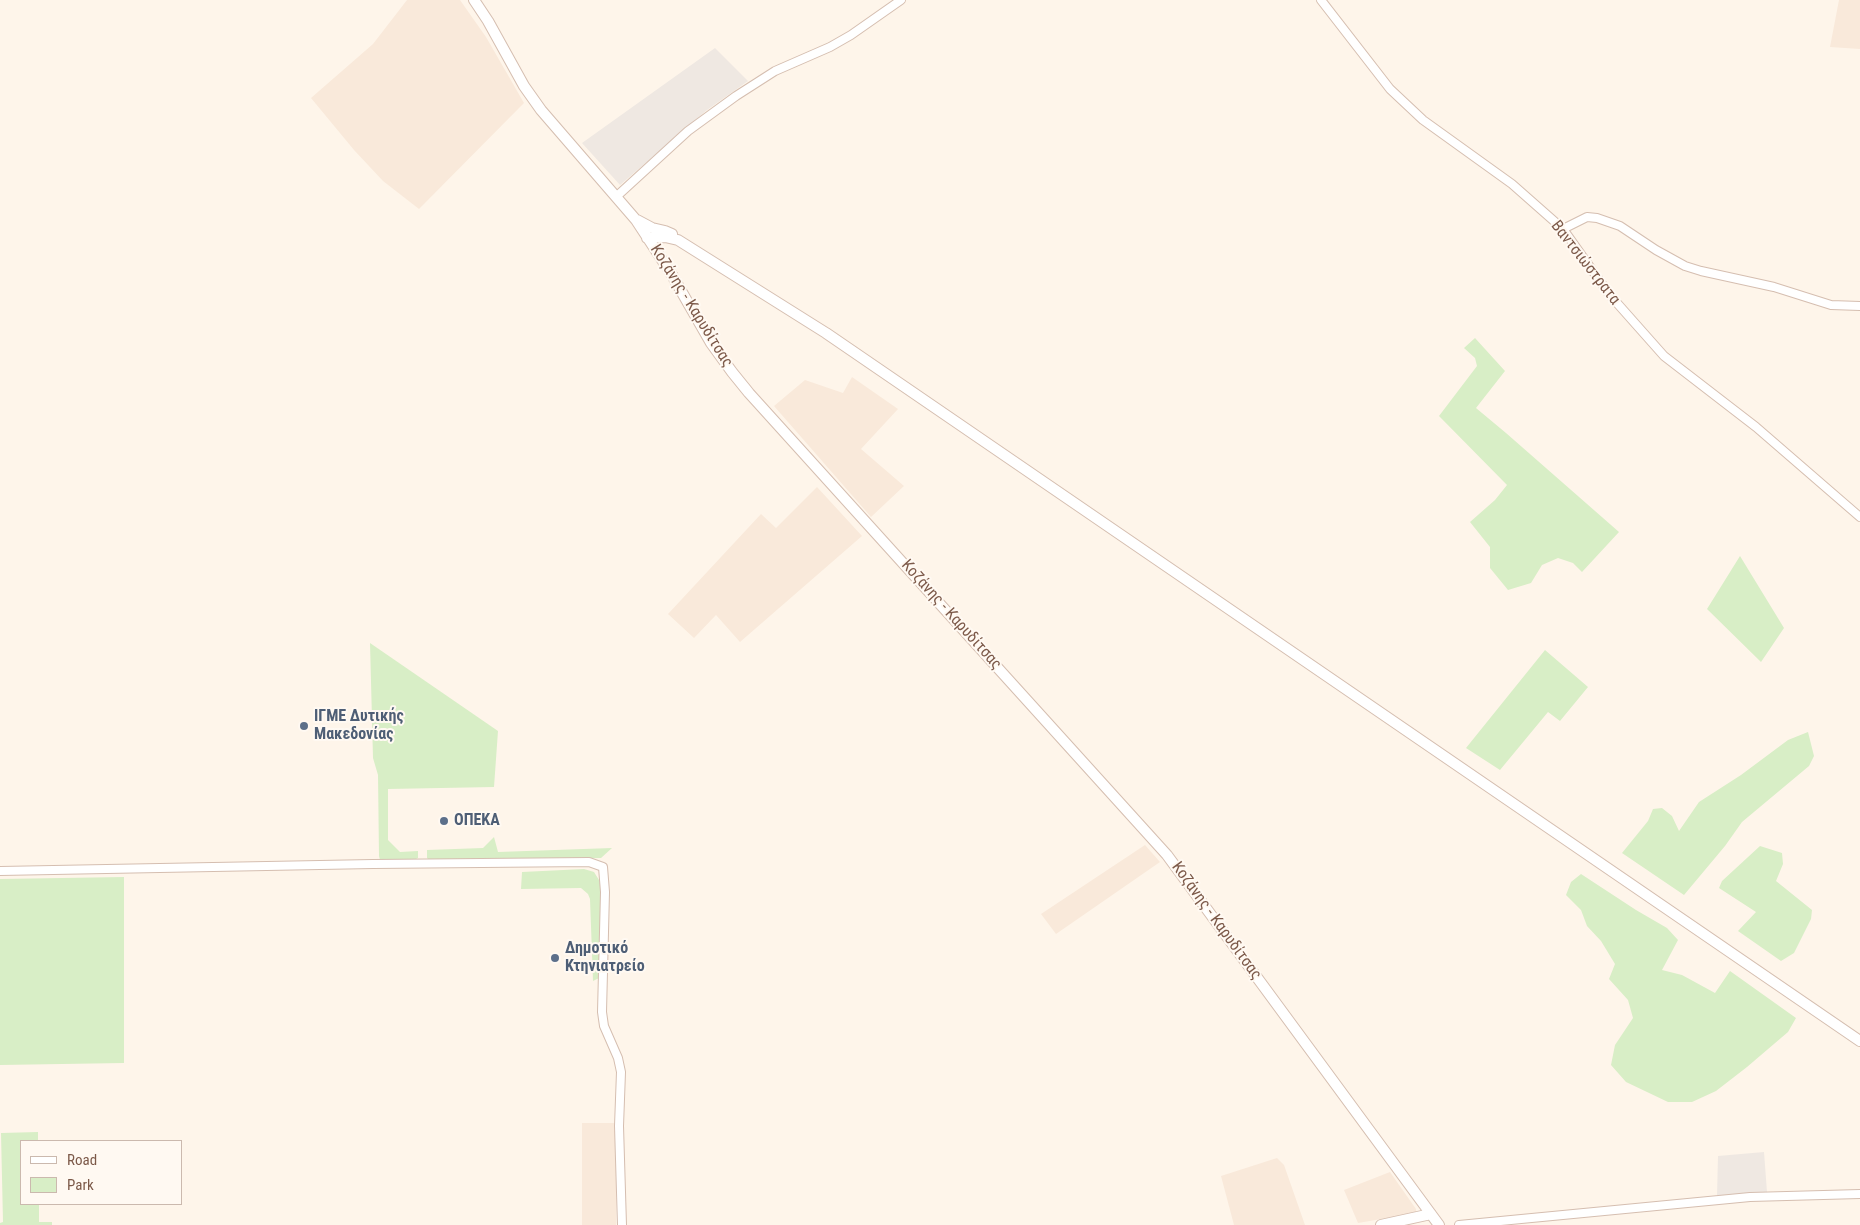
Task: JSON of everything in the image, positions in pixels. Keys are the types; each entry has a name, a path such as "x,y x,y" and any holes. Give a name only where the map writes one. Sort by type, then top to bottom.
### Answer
{"street":[{"name":"Κοζάνης - Καρυδίτσας","path":"474,0 488,21 524,86 541,110 633,216 672,275 712,344 749,393 1177,867 1440,1225"},
{"path":"617,196 688,132 736,96 775,71 830,47 851,35 901,0"},
{"name":"Βαντσιώστρατα","path":"1321,0 1390,89 1423,120 1512,184 1563,229 1609,294 1664,356 1756,426 1860,517"},
{"path":"633,216 649,226 669,232 678,240 826,333 1860,1041"},
{"path":"1563,229 1587,217 1597,218 1620,226 1656,250 1685,266 1774,287 1831,305 1860,306"},
{"path":"647,238 652,232 661,230"},
{"path":"647,238 665,237 678,240"},
{"path":"0,871 569,862 589,862 603,867 605,892 602,1012 604,1026 618,1058 620,1072 619,1126 622,1225"},
{"path":"1458,1225 1750,1197 1860,1194"},
{"path":"1381,1225 1431,1214"}],"shaded area":[{"path":"407,0 460,0 486,37 524,103 419,209 383,181 354,150 311,98 373,44"},
{"path":"1839,0 1860,0 1860,49 1830,47"},
{"path":"715,48 748,81 707,110 620,185 582,143"},
{"path":"852,377 898,409 861,449 904,486 871,517 774,406 805,380 843,393"},
{"path":"817,487 862,536 740,642 716,615 694,638 668,614 761,514 776,528"},
{"path":"1145,845 1160,862 1056,934 1041,914"},
{"path":"582,1123 616,1123 616,1225 582,1225"},
{"path":"1764,1152 1767,1192 1717,1196 1718,1156"},
{"path":"1277,1158 1284,1165 1305,1225 1234,1225 1221,1176"},
{"path":"1390,1172 1416,1209 1416,1213 1358,1223 1344,1190"}],"green space":[{"path":"1475,338 1505,371 1476,408 1619,532 1582,572 1573,563 1558,558 1542,565 1531,583 1508,590 1490,568 1490,547 1470,522 1495,500 1507,485 1439,416 1477,366 1475,358 1464,348"},
{"path":"1740,556 1784,628 1761,662 1707,609"},
{"path":"370,643 498,731 494,787 388,789 388,840 400,852 418,851 418,858 414,860 380,860 379,856 378,775 373,758"},
{"path":"1545,650 1588,687 1560,721 1548,712 1500,770 1466,748"},
{"path":"1808,732 1814,756 1809,766 1742,822 1725,846 1684,895 1622,853 1648,821 1653,809 1662,808 1672,816 1679,831 1699,802 1741,775 1788,740"},
{"path":"494,837 498,852 612,848 601,858 429,860 427,858 427,850 483,848"},
{"path":"1760,846 1782,853 1783,864 1776,881 1812,910 1811,919 1794,953 1781,961 1738,931 1756,912 1719,888 1722,881"},
{"path":"584,869 594,872 602,889 599,978 593,981 590,899 588,894 581,888 521,889 522,872"},
{"path":"1581,874 1667,928 1678,940 1662,970 1682,975 1715,993 1730,971 1796,1018 1788,1032 1716,1091 1692,1102 1668,1102 1626,1082 1611,1065 1615,1045 1633,1018 1628,1000 1609,979 1615,964 1601,941 1587,926 1581,910 1566,895 1571,882"},
{"path":"124,877 124,1063 0,1065 0,879"},
{"path":"38,1132 38,1140 20,1140 20,1205 39,1205 39,1222 52,1222 52,1225 0,1225 3,1222 1,1133"}],"place":[{"name":"ΙΓΜΕ Δυτικής Μακεδονίας","path":"304,726"},
{"name":"ΟΠΕΚΑ","path":"444,821"},
{"name":"Δημοτικό Κτηνιατρείο","path":"555,958"}]}
